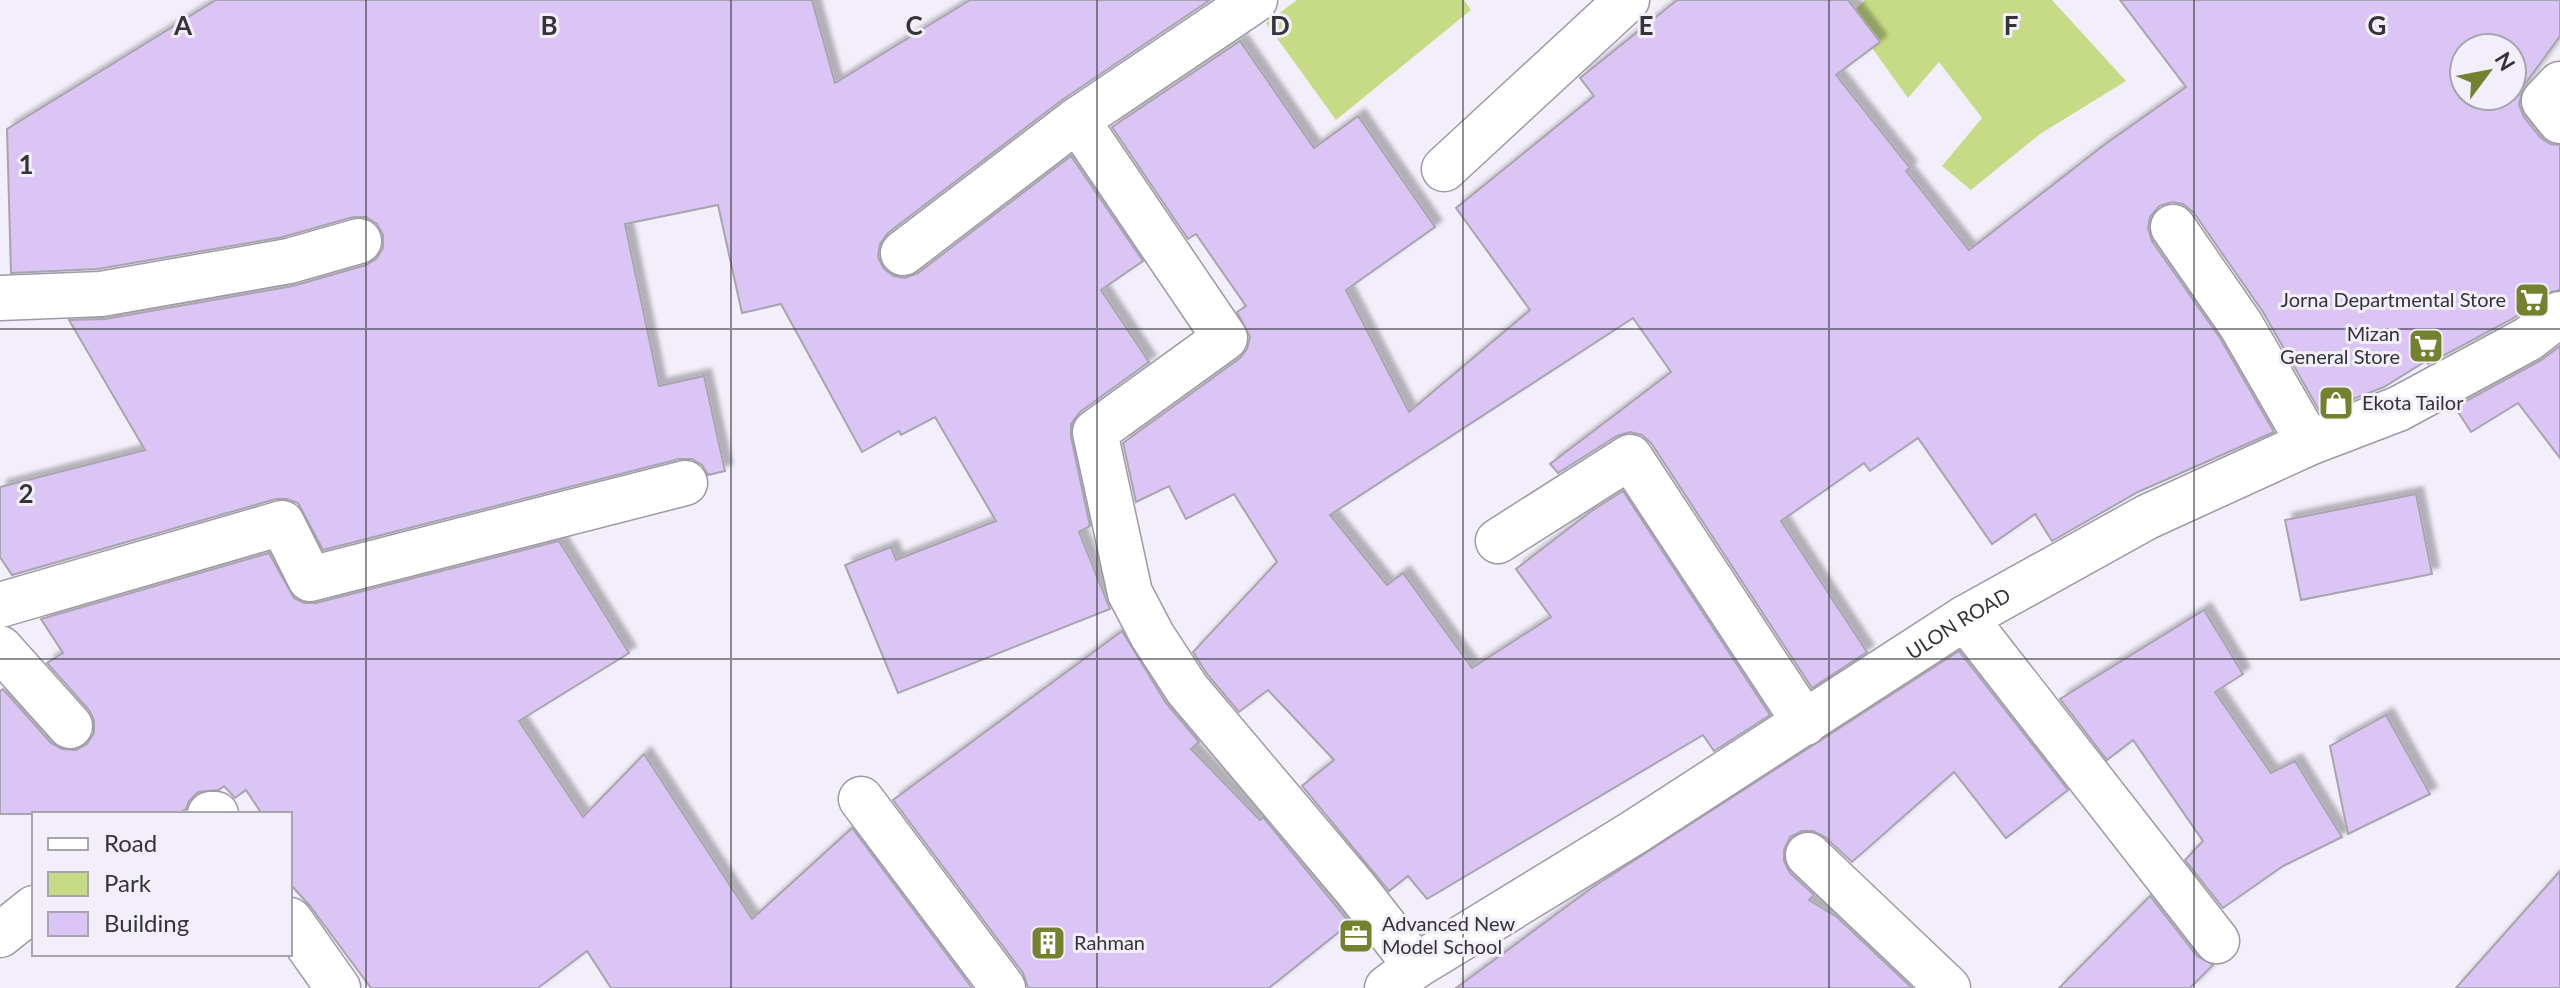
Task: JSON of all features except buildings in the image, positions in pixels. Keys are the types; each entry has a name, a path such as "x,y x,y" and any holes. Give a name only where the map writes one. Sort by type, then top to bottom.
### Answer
{"street":[{"path":"903,253 1077,120 1255,0"},
{"path":"1444,169 1627,0"},
{"path":"2560,84 2544,101 2560,121"},
{"path":"1077,120 1225,338 1095,432 1130,593 1187,689 1355,888 1401,981"},
{"path":"2173,227 2241,325 2309,443"},
{"path":"0,298 101,294 289,261 359,241"},
{"name":"ULON ROAD","path":"1401,981 1965,618 2147,517 2309,443 2398,409 2528,339 2560,314"},
{"path":"1498,541 1630,457 1805,723"},
{"path":"0,605 282,523 310,579 685,483"},
{"path":"1965,618 2217,941"},
{"path":"0,648 70,726"},
{"path":"861,799 1003,988"},
{"path":"1808,855 1948,988"},
{"path":"0,935 32,910"},
{"path":"292,923 338,988"}],"green space":[{"path":"1297,0 1464,0 1471,10 1336,120 1266,23"},
{"path":"1865,0 2052,0 2126,81 2040,134 1971,190 1942,166 1982,118 1939,62 1908,98 1849,16"}],"place":[{"name":"Jorna Departmental Store","path":"2532,300"},
{"name":"Mizan General Store","path":"2426,346"},
{"name":"Ekota Tailor","path":"2336,403"},
{"name":"Advanced New Model School","path":"1356,936"},
{"name":"Rahman","path":"1048,943"}]}
